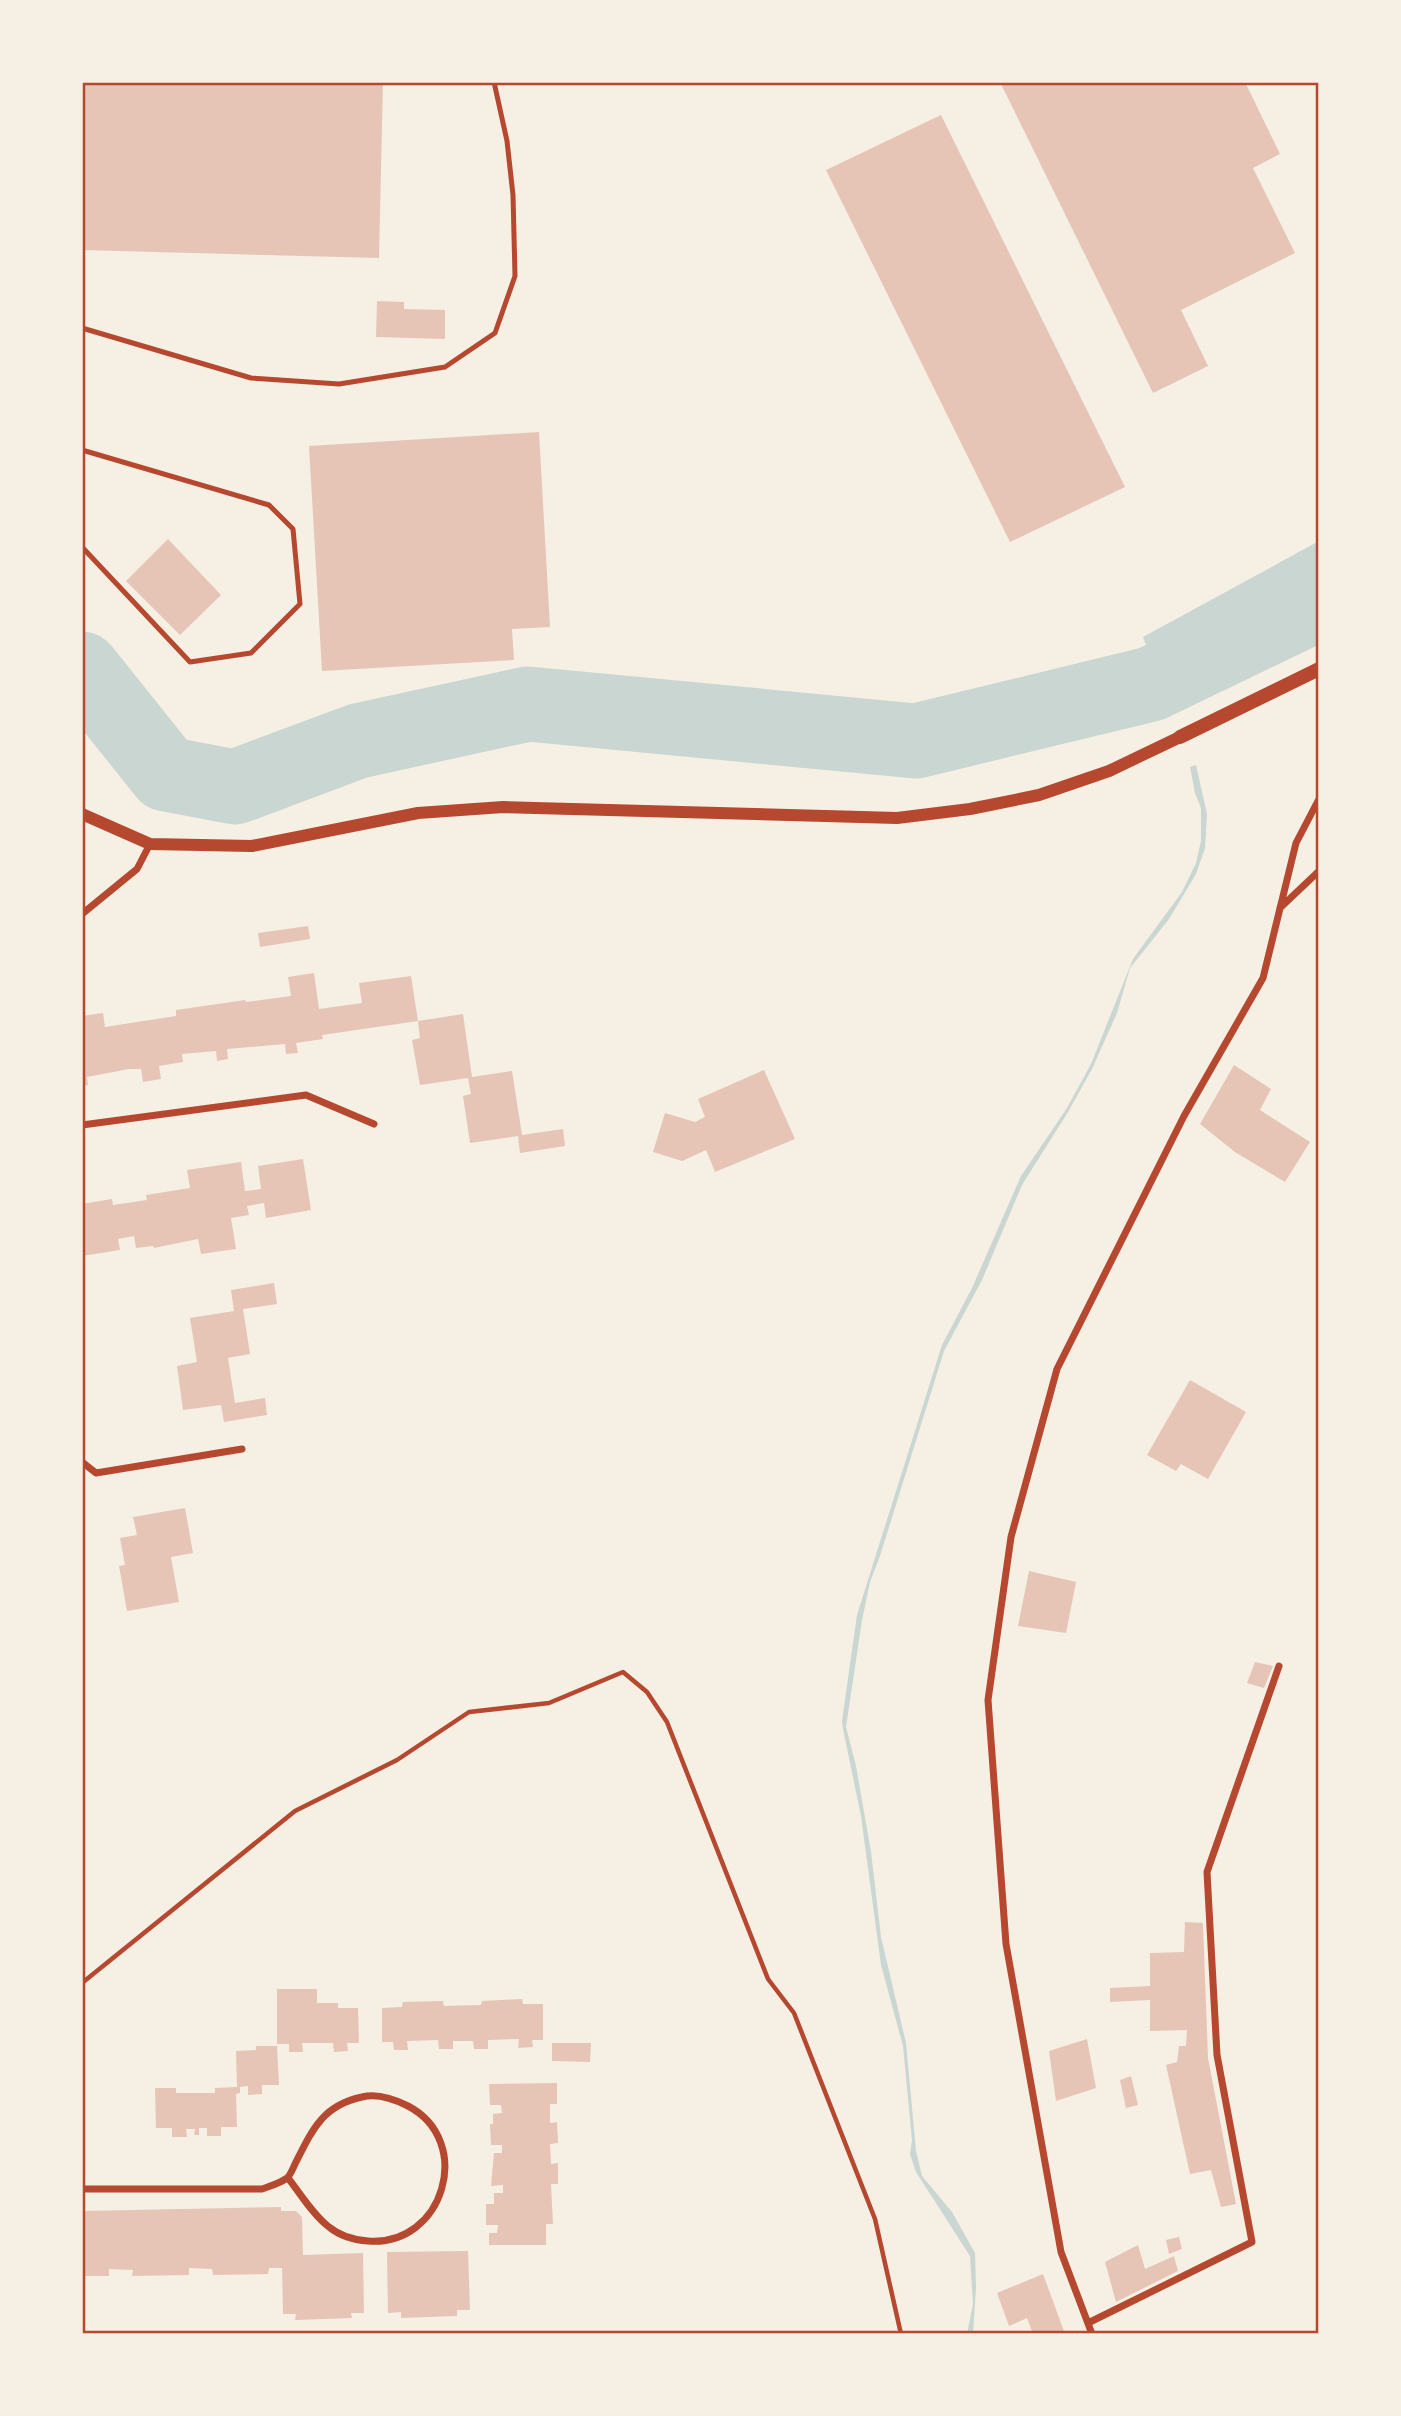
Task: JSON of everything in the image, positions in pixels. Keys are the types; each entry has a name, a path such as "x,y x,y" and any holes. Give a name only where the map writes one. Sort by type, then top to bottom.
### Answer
{"main road":[{"path":"1180,737 1319,669"}],"street":[{"path":"82,814 150,844 252,846 418,813 503,807 897,818 1039,795 1109,771 1180,737"},
{"path":"1092,2334 1061,2252 1006,1944 988,1700 1011,1537 1057,1369 1184,1116 1263,978 1296,843 1319,799"},
{"path":"82,914 137,869 150,844"},
{"path":"1280,908 1319,870"},
{"path":"82,1125 306,1095 374,1124"},
{"path":"82,1462 96,1473 242,1449"},
{"path":"1088,2323 1252,2242 1217,2055 1207,1872 1279,1667"},
{"path":"82,2189 262,2189 288,2178 316,2123 337,2105 365,2096 393,2098 418,2112 437,2133 445,2160 443,2189 430,2214 409,2233 381,2242 353,2239 328,2226 288,2178"}],"lane":[{"path":"82,327 251,378 339,384 445,367 495,333 515,276 513,195 507,141 494,82"},
{"path":"82,450 269,505 293,529 300,604 251,653 190,662 82,547"}],"path":[{"path":"82,1983 295,1811 397,1759 469,1712 549,1703 623,1672 648,1692 667,1722 768,1979 794,2013 874,2219 901,2334"}],"shaded area":[{"path":"1319,541 1319,639 1171,710 1143,637"},
{"path":"1196,765 1207,814 1205,848 1196,874 1169,919 1130,968 1117,1013 1092,1069 1022,1185 982,1280 944,1351 870,1582 846,1727 856,1766 871,1852 881,1937 906,2043 916,2151 922,2176 952,2212 975,2253 973,2334 967,2334 973,2304 970,2256 916,2172 910,2154 912,2140 903,2046 881,1965 861,1816 843,1729 857,1615 942,1345 972,1288 1021,1176 1067,1108 1091,1064 1133,959 1182,892 1196,863 1201,841 1201,808 1190,767"}],"building":[{"path":"82,82 383,82 379,258 82,250"},
{"path":"1245,82 1280,154 1253,168 1295,253 1181,310 1208,366 1153,393 1001,84"},
{"path":"941,115 1125,487 1010,542 826,170"},
{"path":"377,301 404,302 404,309 445,310 445,339 376,337"},
{"path":"539,432 550,627 512,629 514,660 322,671 309,446"},
{"path":"168,539 221,595 180,635 126,581"},
{"path":"308,926 310,939 260,947 258,933"},
{"path":"314,973 319,1009 362,1003 359,983 411,976 418,1021 322,1035 323,1039 296,1043 298,1053 286,1054 285,1044 227,1049 228,1059 217,1061 216,1051 182,1054 183,1062 159,1066 161,1079 143,1082 141,1069 129,1069 87,1077 88,1085 82,1086 82,1016 103,1013 105,1027 176,1016 176,1010 291,996 288,977"},
{"path":"463,1014 472,1077 512,1071 522,1135 563,1129 565,1146 520,1153 518,1136 470,1143 463,1096 471,1094 468,1078 420,1085 412,1040 420,1038 418,1021"},
{"path":"1234,1065 1271,1089 1260,1110 1310,1142 1285,1182 1235,1152 1200,1124"},
{"path":"764,1070 795,1139 715,1172 706,1150 682,1161 653,1152 665,1113 695,1122 705,1117 698,1099"},
{"path":"303,1159 311,1210 266,1218 264,1203 247,1206 249,1215 231,1218 236,1249 201,1254 198,1239 154,1248 136,1248 134,1236 118,1239 120,1250 82,1256 82,1204 112,1199 113,1205 147,1200 146,1195 190,1188 187,1170 241,1162 245,1191 261,1189 258,1166"},
{"path":"274,1283 277,1304 243,1309 250,1354 228,1358 235,1403 265,1398 267,1415 224,1422 221,1405 183,1410 177,1366 197,1362 190,1318 234,1311 231,1290"},
{"path":"1190,1380 1246,1412 1208,1479 1181,1464 1176,1471 1147,1455"},
{"path":"185,1508 193,1553 171,1557 179,1602 127,1611 119,1566 125,1565 120,1538 137,1535 133,1517"},
{"path":"1029,1571 1076,1582 1066,1633 1018,1626"},
{"path":"1255,1662 1273,1666 1264,1688 1247,1683"},
{"path":"1185,1922 1203,1923 1208,2058 1236,2204 1221,2207 1211,2170 1190,2174 1166,2065 1177,2062 1179,2046 1186,2046 1187,2030 1150,2031 1150,2000 1110,2002 1110,1988 1150,1986 1150,1953 1184,1952"},
{"path":"277,1989 317,1989 317,2003 338,2003 338,2008 358,2008 359,2043 347,2043 348,2051 334,2052 333,2043 302,2043 303,2052 289,2052 289,2044 277,2044"},
{"path":"522,1999 523,2004 543,2004 543,2040 532,2040 533,2047 518,2048 519,2039 488,2040 488,2049 474,2049 473,2041 453,2041 453,2049 439,2049 438,2040 407,2041 408,2050 394,2050 393,2042 382,2042 382,2008 402,2007 403,2002 443,2001 444,2006 481,2005 482,2001"},
{"path":"1087,2039 1096,2088 1056,2101 1049,2051"},
{"path":"552,2043 591,2043 590,2062 552,2061"},
{"path":"256,2046 277,2046 279,2085 262,2085 262,2094 248,2095 248,2086 240,2087 240,2093 236,2094 237,2127 221,2127 221,2136 207,2136 207,2128 199,2128 199,2135 194,2135 195,2129 186,2129 187,2137 172,2137 172,2128 156,2128 155,2088 176,2088 176,2093 215,2093 215,2088 237,2087 236,2051 256,2050"},
{"path":"1131,2076 1138,2105 1126,2108 1120,2080"},
{"path":"557,2083 557,2104 550,2104 550,2123 557,2122 558,2143 550,2144 551,2164 558,2163 558,2184 551,2184 553,2224 546,2224 546,2245 489,2245 489,2233 497,2233 498,2225 486,2225 486,2204 494,2204 494,2193 503,2193 503,2185 491,2186 494,2153 502,2153 502,2145 491,2145 490,2124 493,2124 493,2114 502,2113 501,2105 490,2105 489,2084"},
{"path":"281,2207 281,2211 296,2211 302,2217 303,2255 363,2253 364,2313 351,2313 352,2318 295,2320 296,2314 283,2314 282,2268 269,2268 268,2274 213,2275 212,2269 189,2268 189,2275 132,2276 133,2270 109,2269 109,2276 82,2276 82,2211"},
{"path":"1179,2237 1182,2249 1169,2254 1166,2240"},
{"path":"1138,2245 1145,2269 1174,2256 1178,2271 1116,2302 1105,2262"},
{"path":"468,2251 470,2310 457,2310 457,2316 401,2318 401,2312 388,2313 387,2252"},
{"path":"1043,2274 1065,2334 1033,2334 1027,2318 1009,2326 997,2293"}],"waterway":[{"path":"82,669 166,774 235,787 358,741 528,704 916,741 1151,684 1319,603"}]}
